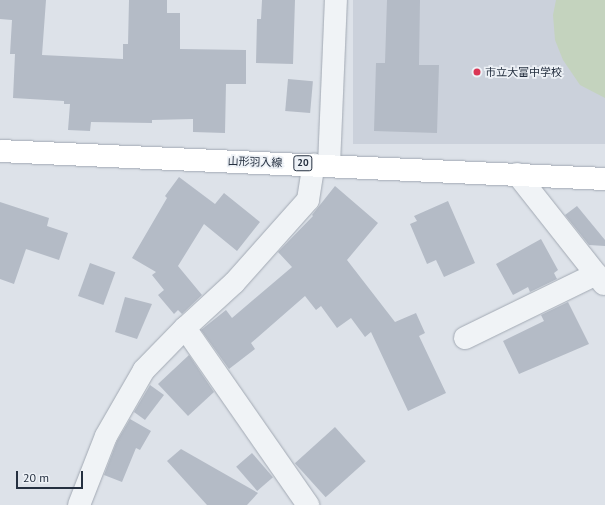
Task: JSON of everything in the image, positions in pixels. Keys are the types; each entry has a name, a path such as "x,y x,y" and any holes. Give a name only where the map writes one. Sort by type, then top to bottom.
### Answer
{"main road":[{"name":"山形羽入線","path":"0,151 321,164 605,179"}],"lane":[{"path":"79,505 106,436 144,370 185,328 234,284 308,200 321,164 336,0"},
{"path":"465,338 600,280 517,174"},
{"path":"185,328 308,505"}],"shaded area":[{"name":"市立大富中学校","path":"353,0 605,0 605,144 353,144"}],"green space":[{"path":"556,0 605,0 605,98 580,85 563,60 555,40 553,15"}],"building":[{"path":"0,0 46,0 42,55 123,59 123,44 128,44 129,0 167,0 167,13 180,13 180,49 246,50 246,84 226,84 225,133 193,132 193,119 152,120 152,123 91,122 90,131 68,130 70,104 64,104 64,101 13,98 15,54 10,54 12,20 0,19"},
{"path":"262,0 295,0 293,64 256,63 257,19 261,19"},
{"path":"387,0 420,0 419,65 439,65 437,133 374,131 376,63 385,63"},
{"path":"288,79 313,81 310,113 285,111"},
{"path":"179,177 215,204 224,193 260,222 237,251 204,224 178,266 202,295 182,314 178,310 174,314 158,295 164,290 152,275 156,272 132,258 167,198 165,196"},
{"path":"335,186 378,223 347,260 395,322 416,313 425,333 419,336 446,393 408,411 371,332 365,337 351,318 337,328 321,306 316,310 305,296 251,343 255,349 229,369 201,330 226,310 232,318 292,267 278,252 313,216 312,215"},
{"path":"448,201 475,263 444,277 436,260 427,264 410,224 417,221 414,216"},
{"path":"0,202 49,218 47,226 68,233 59,260 26,249 14,284 0,279"},
{"path":"577,206 605,240 605,246 589,245 565,215"},
{"path":"541,239 558,270 554,273 557,279 530,292 528,287 513,295 496,264"},
{"path":"90,263 115,272 103,305 78,296"},
{"path":"125,297 152,304 137,339 115,332"},
{"path":"568,302 589,344 519,374 503,341 544,321 541,315"},
{"path":"189,355 214,392 188,416 158,384"},
{"path":"150,385 164,395 145,420 134,412"},
{"path":"130,419 151,431 140,450 136,448 122,482 104,475 117,441"},
{"path":"335,427 366,461 326,497 295,463"},
{"path":"181,449 258,493 247,505 207,505 167,461"},
{"path":"252,453 273,477 257,491 236,467"}],"place":[{"name":"市立大富中学校","path":"477,72"}]}
